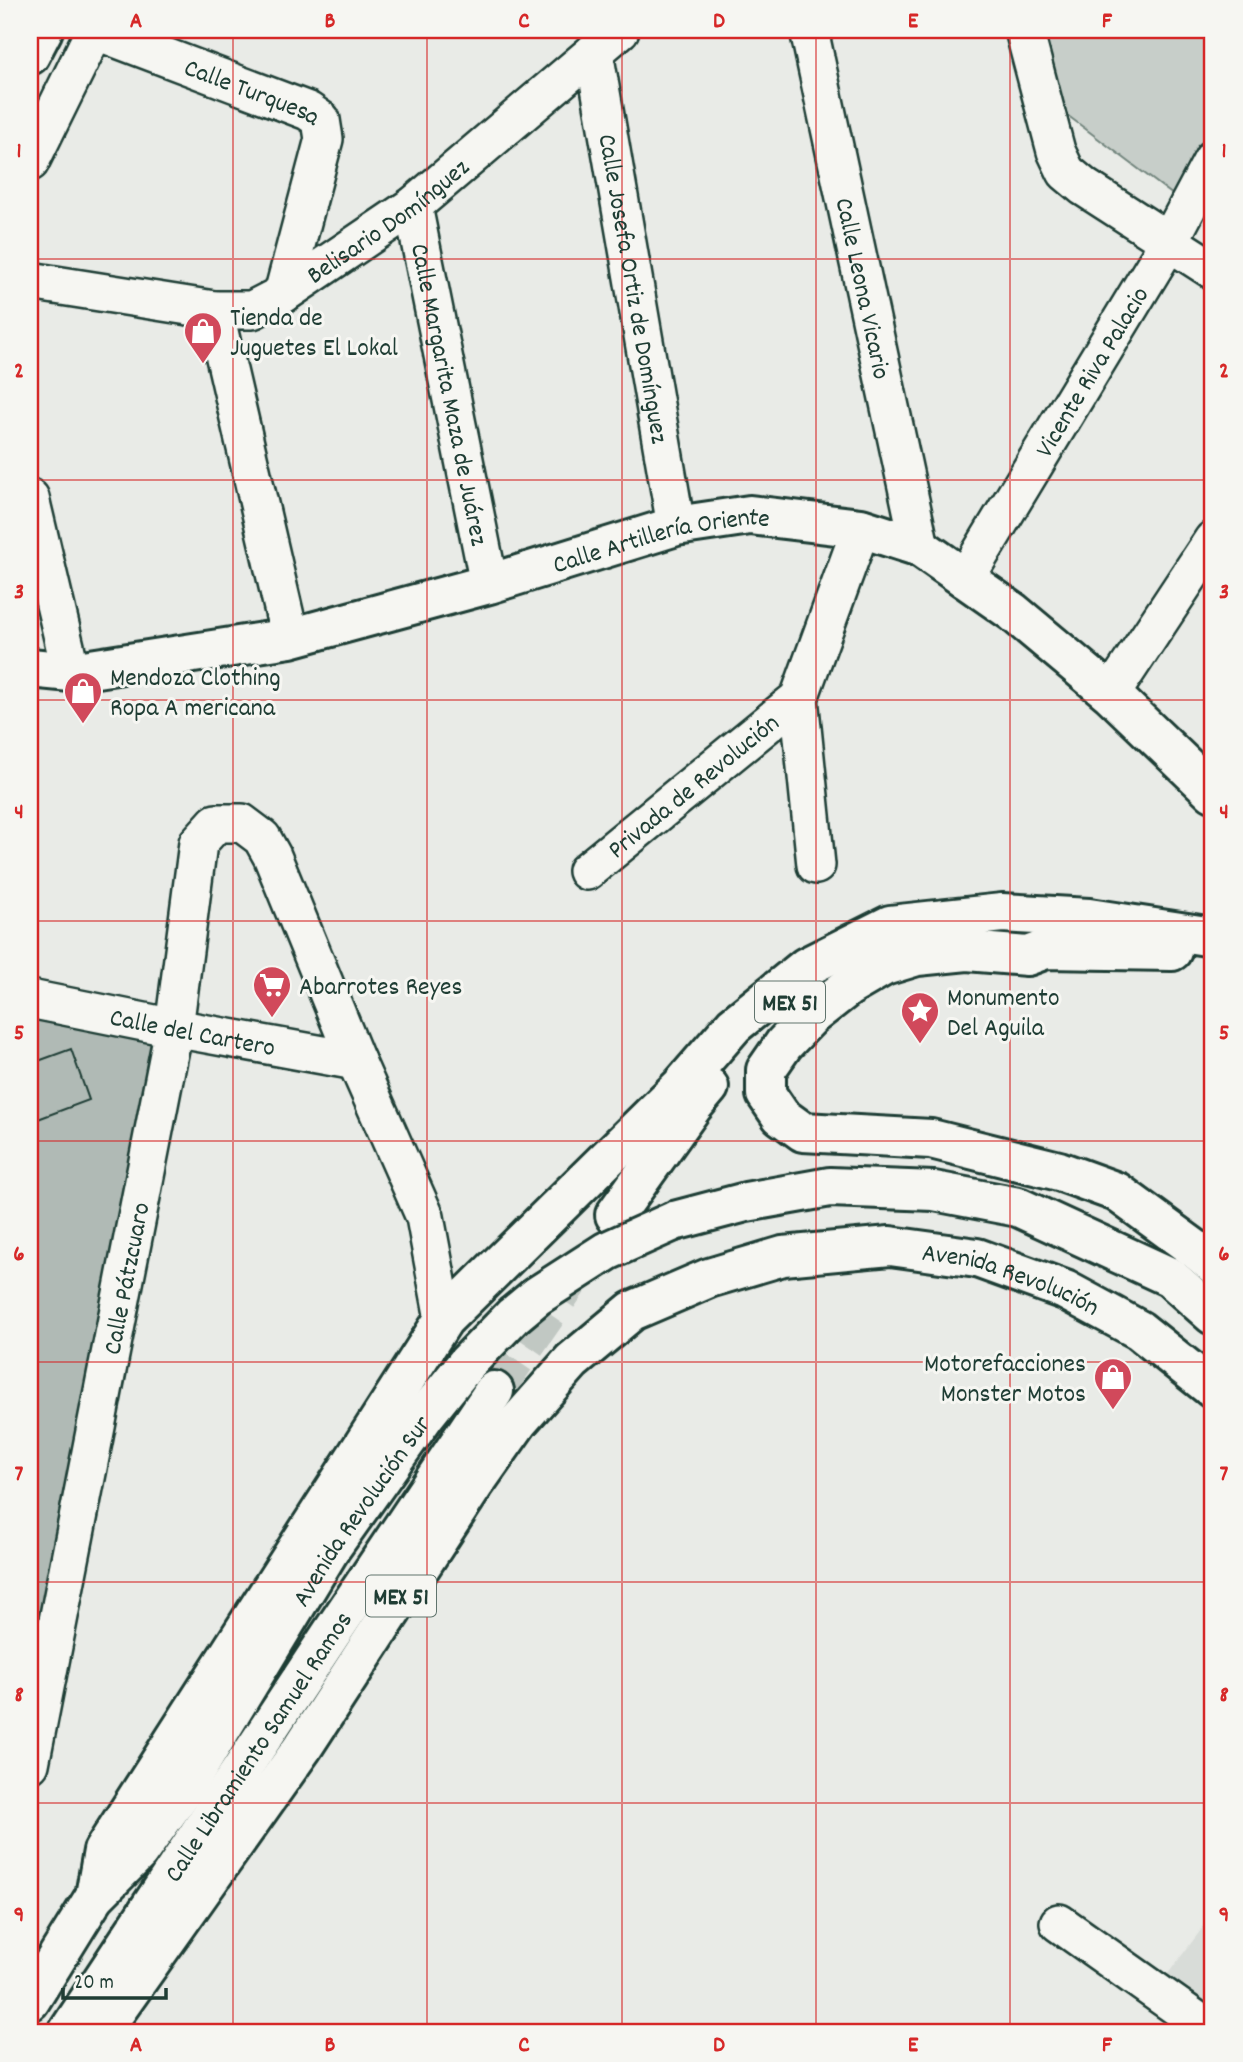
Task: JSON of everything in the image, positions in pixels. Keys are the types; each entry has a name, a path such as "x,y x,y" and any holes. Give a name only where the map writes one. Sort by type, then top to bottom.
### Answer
{"main road":[{"path":"30,55 43,30"},
{"name":"Calle Artillería Oriente","path":"30,668 71,672 290,638 489,584 676,527 750,514 860,528 920,547 1013,612 1111,694 1213,792"},
{"path":"95,1896 103,1850 444,1319 681,1086 734,1025 806,967 890,925 1002,913 1089,918 1213,937"},
{"name":"MEX 51","path":"615,1215 693,1106 776,1011 837,970 901,943 990,933 1031,937 1046,949"},
{"path":"1213,952 1046,949 1027,956 967,951 916,956 884,966 848,987 811,1016 784,1044 766,1070 766,1094 781,1116 803,1132 931,1139 1059,1171 1117,1192 1213,1264"},
{"name":"Avenida Revolución Sur","path":"30,2001 95,1896 139,1852 189,1782 331,1548 426,1414 467,1363 513,1316 537,1296 607,1251 674,1221 746,1202 830,1187 934,1191 1018,1207 1170,1277 1213,1314"},
{"name":"Avenida Revolución","path":"100,2032 303,1747 475,1483 518,1422 572,1361 632,1311 709,1278 783,1256 890,1246 977,1258 1065,1290 1139,1330 1213,1389"},
{"name":"Calle Libramiento Samuel Ramos","path":"68,2032 494,1391"}],"street":[{"path":"30,162 95,30"},
{"name":"Calle Turquesa","path":"95,30 308,111 321,120 324,139 283,294"},
{"name":"Calle Leona Vicario","path":"809,30 920,547"},
{"path":"1024,30 1056,151 1066,172 1084,187 1213,270"},
{"name":"Belisario Domínguez","path":"30,281 214,310 252,310 283,294 413,206 607,41"},
{"name":"Calle Josefa Ortiz de Domínguez","path":"607,41 676,527"},
{"name":"Vicente Riva Palacio","path":"965,579 1169,242 1213,159"},
{"name":"Calle Margarita Maza de Juárez","path":"413,206 489,584"},
{"path":"214,310 290,638"},
{"path":"30,498 71,672"},
{"name":"Privada de Revolución","path":"816,865 799,698 860,528"},
{"path":"1111,694 1213,540"},
{"name":"Privada de Revolución","path":"587,871 799,698"},
{"name":"Calle Pátzcuaro","path":"30,1764 174,1028 198,843 216,822 242,823 262,838 272,856 356,1061"},
{"name":"Calle del Cartero","path":"30,999 356,1061"},
{"path":"356,1061 425,1217 444,1319"},
{"path":"1059,1923 1213,2032"}],"shaded area":[{"path":"1041,30 1213,30 1213,148 1181,201 1067,115"},
{"path":"1213,1914 1213,2020 1161,1983"}],"building":[{"path":"30,1006 166,1031 30,1683"},
{"path":"71,1049 89,1100 30,1122 30,1064"}],"tunnel":[{"path":"494,1391 580,1266"}],"place":[{"name":"Tienda de Juguetes El Lokal","path":"203,365"},
{"name":"Mendoza Clothing Ropa A mericana","path":"83,725"},
{"name":"Abarrotes Reyes","path":"272,1019"},
{"name":"Monumento Del Aguila","path":"920,1045"},
{"name":"Motorefacciones Monster Motos","path":"1113,1411"}]}
